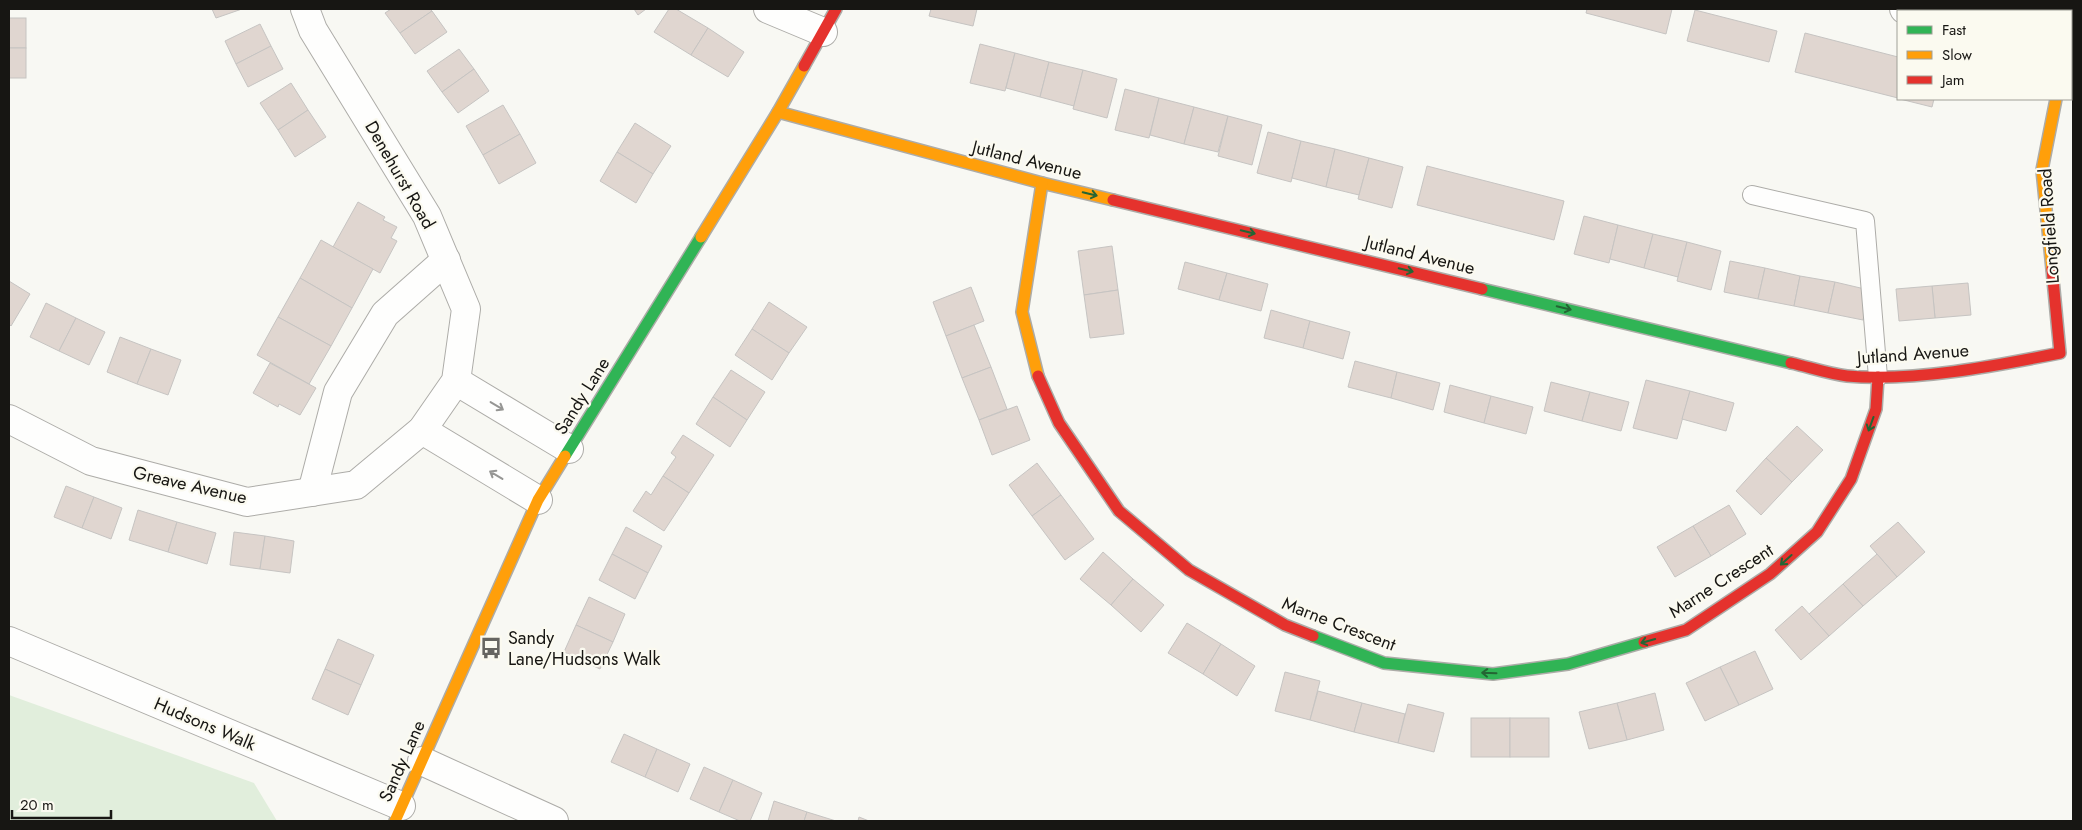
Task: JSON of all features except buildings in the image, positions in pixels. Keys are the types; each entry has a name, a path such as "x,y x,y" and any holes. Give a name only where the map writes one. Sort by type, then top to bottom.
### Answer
{"street":[{"name":"Denehurst Road","path":"305,9 313,30 427,216 466,309 456,381 422,430"},
{"path":"768,9 823,32"},
{"name":"Sandy Lane","path":"398,814 538,500 778,112 836,9"},
{"name":"Longfield Road","path":"2056,100 2042,170 2060,353"},
{"name":"Jutland Avenue","path":"778,112 1042,182 1846,376 1878,377 2006,365 2060,353"},
{"name":"Marne Crescent","path":"1042,182 1022,312 1034,369 1059,423 1119,511 1188,570 1285,625 1384,663 1494,674 1568,664 1686,630 1770,574 1817,532 1851,479 1876,409 1878,377"},
{"path":"312,492 338,392 385,314 446,260"},
{"path":"456,381 569,449"},
{"name":"Greave Avenue","path":"9,419 91,461 247,502 356,485 422,430"},
{"path":"422,430 538,500"},
{"name":"Hudsons Walk","path":"9,640 398,814"},
{"path":"422,761 554,821"}],"lane":[{"path":"1752,195 1865,221 1878,377"}],"green space":[{"path":"9,695 254,783 277,821 9,821"}],"traffic: fast":[{"path":"565,456 701,237"},
{"path":"1482,289 1791,363"},
{"path":"1313,636 1384,663 1493,674 1568,664 1644,642"}],"traffic: slow":[{"path":"701,237 804,66"},
{"path":"2052,269 2042,170 2056,100"},
{"path":"778,112 1042,183 1113,200"},
{"path":"1038,376 1022,312 1042,183"},
{"path":"395,821 538,500 565,456"}],"traffic: jam":[{"path":"804,66 836,9"},
{"path":"1113,200 1482,289"},
{"path":"1791,363 1847,376 1899,377 1981,368 2060,353 2052,269"},
{"path":"1038,376 1059,423 1119,511 1189,570 1285,625 1313,636"},
{"path":"1644,642 1686,630 1770,574 1817,532 1851,479 1876,409 1878,377"}],"place":[{"name":"Sandy Lane/Hudsons Walk","path":"491,648"}]}
